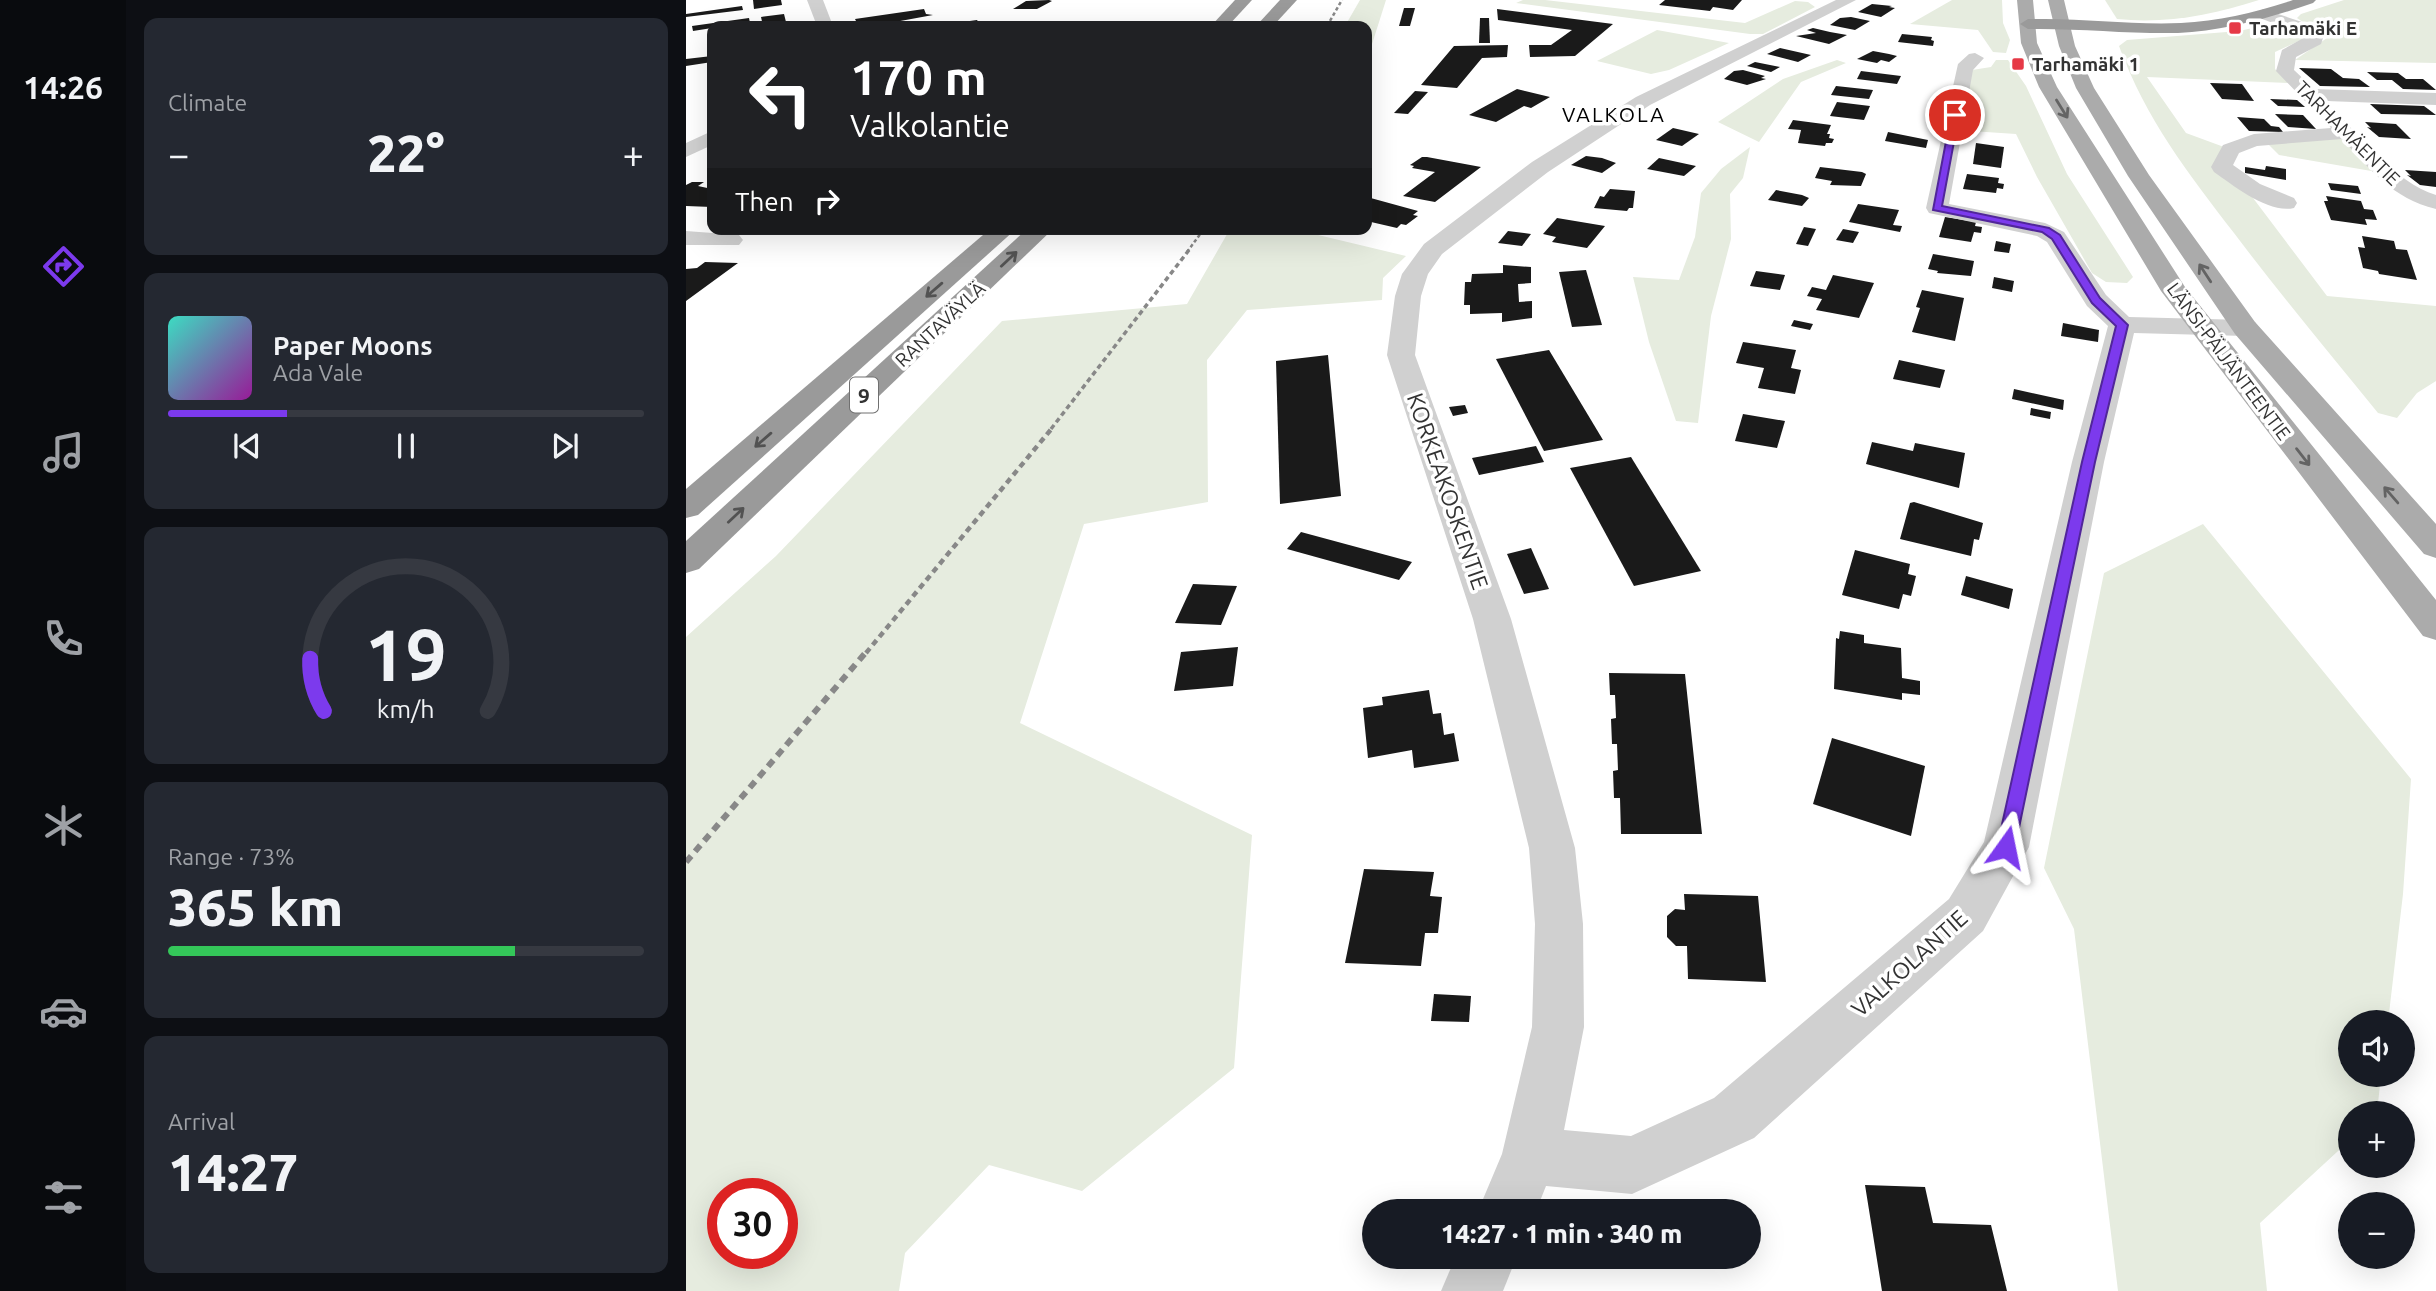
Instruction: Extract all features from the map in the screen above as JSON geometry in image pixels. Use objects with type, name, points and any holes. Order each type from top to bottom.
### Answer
[{"type":"highway","points":[[1224,21],[1244,0]]},
{"type":"highway","points":[[1254,21],[1273,0]]},
{"type":"highway","points":[[1269,21],[1289,0]]},
{"type":"highway","points":[[2028,24],[2105,34],[2149,32],[2161,28],[2233,21],[2308,0]]},
{"type":"highway","name":"RANTAVÄYLÄ","points":[[686,507],[997,235]]},
{"type":"highway","name":"RANTAVÄYLÄ","points":[[686,561],[1035,235]]},
{"type":"main road","name":"LÄNSI-PÄIJÄNTEENTIE","points":[[2025,0],[2029,44],[2048,88],[2174,291],[2436,626]]},
{"type":"main road","name":"LÄNSI-PÄIJÄNTEENTIE","points":[[2056,0],[2062,27],[2085,88],[2140,176],[2245,328],[2436,546]]},
{"type":"street","points":[[815,0],[823,21]]},
{"type":"street","points":[[1820,0],[1846,1]]},
{"type":"street","name":"KORKEAKOSKENTIE","points":[[1512,1199],[1530,1156],[1558,1027],[1559,923],[1552,848],[1492,619],[1401,355],[1408,296],[1415,274],[1433,248],[1540,167],[1643,101],[1846,1]]},
{"type":"street","name":"TARHAMÄENTIE","points":[[2263,14],[2308,29],[2316,35],[2315,40],[2288,54],[2285,71],[2397,184],[2436,202]]},
{"type":"street","points":[[1975,58],[1964,68],[1937,208],[2045,230],[2056,237],[2096,300],[2122,325],[2245,328]]},
{"type":"street","points":[[2311,96],[2436,99]]},
{"type":"street","points":[[2286,203],[2252,189],[2222,167],[2230,149],[2254,140],[2348,133]]},
{"type":"street","points":[[686,151],[707,139]]},
{"type":"street","points":[[686,238],[731,240]]},
{"type":"street","name":"VALKOLANTIE","points":[[1530,1156],[1632,1165],[1734,1118],[1966,915],[2006,847],[2088,462],[2122,325]]},
{"type":"street","points":[[1472,1291],[1481,1269]]},
{"type":"shaded area","points":[[1360,0],[1386,0],[1372,44],[1372,21],[1348,21]]},
{"type":"shaded area","points":[[1523,0],[1545,0],[1745,23],[1795,1],[1808,2],[1815,7],[1763,34],[1750,34],[1516,3]]},
{"type":"shaded area","points":[[1952,0],[2002,0],[2003,23],[2010,40],[2006,53],[1993,52],[1978,30],[1910,24]]},
{"type":"shaded area","points":[[2105,0],[2259,0],[2207,14],[2135,20],[2117,19]]},
{"type":"shaded area","points":[[2344,0],[2436,0],[2436,63],[2295,60],[2327,38],[2297,18],[2301,14]]},
{"type":"shaded area","points":[[2271,24],[2303,34],[2303,39],[2275,52],[2275,69],[2289,83],[2147,77],[2186,133],[2224,147],[2213,167],[2250,194],[2327,296],[2436,306],[2436,381],[2417,393],[2397,418],[2378,413],[2200,188],[2155,121],[2119,46],[2127,40],[2239,31]]},
{"type":"shaded area","points":[[1657,30],[1729,43],[1669,70],[1651,74],[1597,61]]},
{"type":"shaded area","points":[[1837,60],[1846,63],[1801,82],[1759,142],[1718,122],[1783,79]]},
{"type":"shaded area","points":[[1996,60],[2008,60],[2026,86],[2067,174],[2133,277],[2127,283],[2106,282],[2092,273],[2037,177],[2016,134],[1956,130],[1972,70],[1991,67]]},
{"type":"shaded area","points":[[2342,137],[2377,172],[2279,155],[2266,142]]},
{"type":"shaded area","points":[[1750,147],[1743,178],[1730,194],[1731,239],[1711,316],[1698,423],[1676,421],[1649,342],[1633,277],[1679,280],[1695,237],[1701,193],[1721,169]]},
{"type":"shaded area","points":[[1227,235],[1318,235],[1406,256],[1383,278],[1382,300],[1247,310],[1207,360],[1208,502],[1084,524],[1020,723],[1252,835],[1234,1068],[1082,1191],[989,1165],[905,1253],[899,1291],[686,1291],[686,637],[776,556],[1002,321],[1187,304]]},
{"type":"shaded area","points":[[2203,524],[2411,779],[2403,894],[2389,1010],[2338,1010],[2338,1087],[2380,1087],[2378,1101],[2338,1101],[2338,1151],[2260,1223],[2267,1291],[2118,1291],[2074,929],[2044,868],[2104,573]]},
{"type":"building","points":[[753,0],[781,0],[782,5],[754,9]]},
{"type":"building","points":[[1665,0],[1742,0],[1733,10],[1713,7],[1710,11],[1659,5]]},
{"type":"building","points":[[1026,1],[1052,1],[1037,9],[1013,9]]},
{"type":"building","points":[[1872,4],[1895,8],[1881,17],[1858,12]]},
{"type":"building","points":[[742,6],[743,10],[686,17],[686,14]]},
{"type":"building","points":[[1404,8],[1415,8],[1410,26],[1399,26]]},
{"type":"building","points":[[924,9],[926,14],[933,15],[900,21],[855,19]]},
{"type":"building","points":[[1497,9],[1613,24],[1575,56],[1530,57],[1529,45],[1551,45],[1572,30],[1498,20]]},
{"type":"building","points":[[784,14],[786,21],[762,21],[761,17]]},
{"type":"building","points":[[749,18],[750,21],[728,21]]},
{"type":"building","points":[[1480,18],[1489,18],[1490,43],[1479,43]]},
{"type":"building","points":[[1840,18],[1870,21],[1855,30],[1830,25]]},
{"type":"building","points":[[707,24],[707,29],[693,31],[692,26]]},
{"type":"building","points":[[1813,28],[1847,35],[1829,44],[1796,36],[1816,33],[1807,30]]},
{"type":"building","points":[[1902,34],[1932,37],[1933,46],[1898,42]]},
{"type":"building","points":[[1508,45],[1507,57],[1482,58],[1457,88],[1421,85],[1454,46]]},
{"type":"building","points":[[1780,48],[1811,55],[1798,62],[1767,54]]},
{"type":"building","points":[[1873,51],[1897,56],[1889,62],[1881,60],[1877,63],[1857,59]]},
{"type":"building","points":[[707,57],[707,63],[686,66],[686,59]]},
{"type":"building","points":[[1755,62],[1780,67],[1771,72],[1747,66]]},
{"type":"building","points":[[2299,68],[2331,69],[2343,78],[2359,79],[2370,87],[2320,86]]},
{"type":"building","points":[[1743,70],[1765,76],[1761,78],[1766,79],[1747,85],[1724,79],[1734,71]]},
{"type":"building","points":[[1861,71],[1901,76],[1897,84],[1857,79]]},
{"type":"building","points":[[2367,72],[2398,73],[2406,79],[2423,79],[2436,90],[2403,89],[2392,80],[2377,80]]},
{"type":"building","points":[[2210,83],[2242,84],[2254,101],[2222,99]]},
{"type":"building","points":[[1836,86],[1873,90],[1869,99],[1831,95]]},
{"type":"building","points":[[1517,89],[1550,97],[1531,108],[1524,106],[1496,122],[1469,115]]},
{"type":"building","points":[[1415,91],[1428,92],[1408,114],[1394,113]]},
{"type":"building","points":[[2270,99],[2297,100],[2305,107],[2278,106]]},
{"type":"building","points":[[1837,102],[1870,106],[1864,120],[1830,116]]},
{"type":"building","points":[[2370,104],[2424,106],[2436,115],[2381,114]]},
{"type":"building","points":[[2275,114],[2303,115],[2316,129],[2288,127]]},
{"type":"building","points":[[2237,117],[2264,119],[2283,132],[2249,131]]},
{"type":"building","points":[[1793,120],[1831,125],[1827,134],[1834,139],[1832,143],[1826,143],[1825,146],[1798,143],[1801,130],[1788,129]]},
{"type":"building","points":[[2365,122],[2396,124],[2411,139],[2379,137]]},
{"type":"building","points":[[1673,128],[1699,134],[1682,146],[1656,140]]},
{"type":"building","points":[[1888,132],[1928,140],[1926,148],[1885,141]]},
{"type":"building","points":[[1976,143],[2004,147],[2001,168],[1973,164]]},
{"type":"building","points":[[1586,156],[1616,163],[1602,173],[1571,165]]},
{"type":"building","points":[[1422,157],[1481,167],[1435,202],[1403,196],[1435,172],[1412,168],[1414,166],[1410,165]]},
{"type":"building","points":[[1659,158],[1696,166],[1684,176],[1647,169]]},
{"type":"building","points":[[2266,166],[2286,169],[2286,180],[2245,173],[2245,167],[2265,170]]},
{"type":"building","points":[[1820,167],[1866,174],[1861,186],[1830,185],[1832,181],[1815,178]]},
{"type":"building","points":[[2405,170],[2436,172],[2436,187],[2420,185],[2407,175],[2411,176]]},
{"type":"building","points":[[1967,174],[1999,178],[1998,183],[2004,184],[2003,189],[1997,188],[1996,193],[1963,189]]},
{"type":"building","points":[[704,182],[698,186],[707,188],[707,207],[686,206],[686,185]]},
{"type":"building","points":[[2328,183],[2358,186],[2361,194],[2331,190]]},
{"type":"building","points":[[1610,189],[1635,191],[1633,208],[1627,211],[1594,208],[1600,196],[1604,197]]},
{"type":"building","points":[[1776,190],[1809,198],[1802,206],[1768,200]]},
{"type":"building","points":[[2326,196],[2361,201],[2364,209],[2373,210],[2377,220],[2365,219],[2367,225],[2331,220],[2324,201],[2328,201]]},
{"type":"building","points":[[1372,198],[1418,211],[1413,215],[1418,216],[1397,228],[1372,222]]},
{"type":"building","points":[[1858,204],[1899,210],[1893,225],[1902,226],[1900,232],[1849,222]]},
{"type":"building","points":[[1945,217],[1976,222],[1975,226],[1982,227],[1981,233],[1974,232],[1971,242],[1939,237]]},
{"type":"building","points":[[1557,218],[1605,226],[1587,248],[1552,242],[1556,237],[1543,234]]},
{"type":"building","points":[[1804,227],[1816,229],[1808,246],[1796,244]]},
{"type":"building","points":[[1843,229],[1859,232],[1853,243],[1836,240]]},
{"type":"building","points":[[1508,231],[1531,234],[1522,246],[1498,243]]},
{"type":"building","points":[[2362,236],[2394,241],[2396,249],[2407,250],[2417,280],[2379,274],[2378,271],[2363,268],[2358,247],[2365,248]]},
{"type":"building","points":[[1996,241],[2011,244],[2009,253],[1994,251]]},
{"type":"building","points":[[1933,254],[1974,261],[1971,276],[1937,273],[1938,271],[1928,269]]},
{"type":"building","points":[[705,262],[738,263],[686,301],[686,269],[697,268]]},
{"type":"building","points":[[1503,265],[1531,267],[1531,283],[1518,284],[1519,302],[1532,301],[1532,318],[1502,322],[1502,313],[1470,314],[1470,305],[1464,305],[1465,282],[1471,282],[1472,274],[1503,273]]},
{"type":"building","points":[[1586,270],[1602,325],[1572,327],[1559,272]]},
{"type":"building","points":[[1756,271],[1785,275],[1780,290],[1750,286]]},
{"type":"building","points":[[1833,275],[1874,283],[1859,318],[1816,310],[1822,299],[1807,296],[1812,287],[1826,290]]},
{"type":"building","points":[[1994,277],[2014,281],[2012,292],[1992,288]]},
{"type":"building","points":[[1922,290],[1964,298],[1955,341],[1912,332],[1920,308],[1916,307]]},
{"type":"building","points":[[1794,320],[1813,324],[1810,330],[1791,326]]},
{"type":"building","points":[[2063,323],[2099,330],[2098,342],[2061,336]]},
{"type":"building","points":[[1743,342],[1796,350],[1791,368],[1801,370],[1795,394],[1758,388],[1764,368],[1736,363]]},
{"type":"building","points":[[1549,350],[1603,440],[1544,451],[1496,359]]},
{"type":"building","points":[[1328,355],[1341,496],[1280,504],[1276,361]]},
{"type":"building","points":[[1899,360],[1945,370],[1940,388],[1893,379]]},
{"type":"building","points":[[2014,389],[2064,400],[2063,410],[2012,399]]},
{"type":"building","points":[[1465,405],[1468,413],[1453,416],[1449,407]]},
{"type":"building","points":[[2031,408],[2051,412],[2050,419],[2030,415]]},
{"type":"building","points":[[1743,414],[1785,421],[1777,448],[1735,441]]},
{"type":"building","points":[[1872,442],[1913,451],[1915,443],[1965,453],[1959,488],[1866,464]]},
{"type":"building","points":[[1536,446],[1544,462],[1479,475],[1472,458]]},
{"type":"building","points":[[1631,457],[1701,571],[1634,586],[1570,468]]},
{"type":"building","points":[[1910,503],[1983,523],[1979,540],[1974,539],[1971,556],[1900,539]]},
{"type":"building","points":[[1301,532],[1412,562],[1399,580],[1287,549]]},
{"type":"building","points":[[1531,548],[1549,589],[1524,594],[1507,554]]},
{"type":"building","points":[[1855,550],[1910,564],[1908,574],[1916,576],[1911,596],[1903,594],[1899,609],[1842,595]]},
{"type":"building","points":[[1966,576],[2013,589],[2009,609],[1961,595]]},
{"type":"building","points":[[1193,584],[1237,586],[1221,625],[1175,623]]},
{"type":"building","points":[[1840,631],[1864,635],[1864,643],[1901,648],[1902,678],[1920,681],[1920,695],[1902,693],[1902,700],[1834,689],[1836,638],[1839,639]]},
{"type":"building","points":[[1238,647],[1233,686],[1174,691],[1181,652]]},
{"type":"building","points":[[1609,673],[1685,674],[1702,834],[1621,834],[1620,798],[1614,798],[1613,771],[1618,770],[1617,744],[1612,744],[1611,719],[1616,718],[1615,695],[1610,695]]},
{"type":"building","points":[[1429,690],[1433,714],[1441,713],[1444,735],[1454,733],[1459,761],[1414,768],[1412,750],[1368,758],[1363,708],[1383,705],[1382,697]]},
{"type":"building","points":[[1832,738],[1925,766],[1911,836],[1813,804]]},
{"type":"building","points":[[1364,869],[1434,872],[1430,896],[1442,897],[1438,933],[1425,933],[1421,966],[1345,963]]},
{"type":"building","points":[[1684,894],[1758,896],[1766,982],[1688,979],[1687,946],[1676,946],[1667,937],[1667,916],[1675,909],[1685,910]]},
{"type":"building","points":[[1434,994],[1471,996],[1469,1022],[1431,1021]]},
{"type":"building","points":[[1865,1185],[1925,1187],[1933,1223],[1991,1225],[2007,1291],[1882,1291]]},
{"type":"railway","points":[[1330,21],[1342,0]]},
{"type":"railway","points":[[1187,252],[1200,235]]},
{"type":"railway","points":[[1051,429],[1189,250]]},
{"type":"railway","points":[[866,653],[1053,427]]},
{"type":"railway","points":[[686,862],[867,651]]},
{"type":"place","name":"Tarhamäki E","points":[[2235,28]]},
{"type":"place","name":"Tarhamäki 1","points":[[2018,64]]},
{"type":"district","name":"VALKOLA","points":[[1614,114]]},
{"type":"route","points":[[1955,115],[1937,208],[2045,230],[2056,237],[2096,300],[2122,325],[2088,462],[2006,847]]}]
